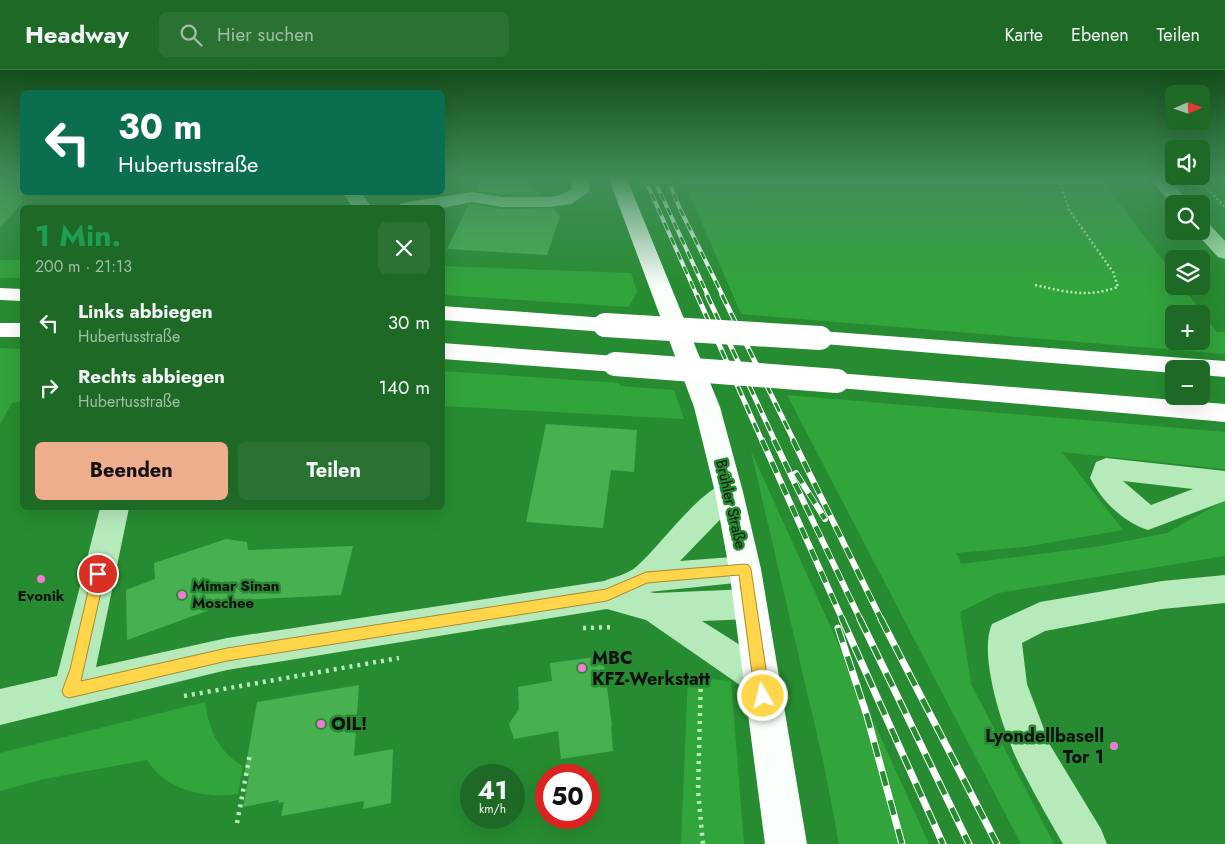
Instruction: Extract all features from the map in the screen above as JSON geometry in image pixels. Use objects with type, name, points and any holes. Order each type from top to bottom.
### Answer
[{"type":"highway","points":[[0,294],[20,294]]},
{"type":"highway","points":[[445,313],[820,338],[1225,369]]},
{"type":"highway","points":[[0,330],[20,330]]},
{"type":"highway","points":[[445,351],[1225,413]]},
{"type":"main road","name":"Brühler Straße","points":[[632,215],[707,407],[729,492],[745,569],[786,844]]},
{"type":"street","points":[[1210,237],[1225,253]]},
{"type":"street","points":[[1225,482],[1106,469],[1104,478],[1114,493],[1129,506],[1148,518],[1225,489]]},
{"type":"street","points":[[651,593],[687,532],[729,492]]},
{"type":"street","points":[[69,691],[78,669],[114,510]]},
{"type":"street","points":[[651,593],[745,569]]},
{"type":"street","points":[[1086,844],[1035,756],[1009,684],[1004,635],[1040,618],[1162,595],[1225,589]]},
{"type":"street","points":[[651,593],[760,678]]},
{"type":"street","points":[[0,707],[227,654],[607,595],[651,593],[750,604]]},
{"type":"path","points":[[1035,285],[1068,292],[1098,294],[1118,287],[1113,272],[1073,215]]},
{"type":"path","points":[[581,628],[623,627]]},
{"type":"path","points":[[175,698],[404,657]]},
{"type":"path","points":[[700,663],[698,791],[703,844]]},
{"type":"path","points":[[237,823],[250,754]]},
{"type":"green space","points":[[699,215],[1128,215],[1165,263],[1165,295],[1189,295],[1196,305],[1165,305],[1165,349],[741,314]]},
{"type":"green space","points":[[0,260],[20,260],[20,278],[0,278]]},
{"type":"green space","points":[[445,266],[631,273],[637,292],[629,307],[445,295]]},
{"type":"green space","points":[[1210,323],[1217,332],[1225,332],[1225,354],[1177,350],[1210,350]]},
{"type":"green space","points":[[0,348],[20,349],[20,401],[12,403],[0,424]]},
{"type":"green space","points":[[445,371],[619,383],[620,386],[674,390],[684,419],[445,406]]},
{"type":"green space","points":[[787,395],[1225,432],[1225,469],[1062,452],[1123,530],[1024,547],[956,553],[961,564],[1101,546],[1167,533],[1225,500],[1225,556],[998,593],[960,612],[971,684],[1054,844],[1021,844]]},
{"type":"green space","points":[[751,451],[929,844],[839,844],[824,765]]},
{"type":"green space","points":[[688,677],[731,681],[744,844],[681,844]]},
{"type":"green space","points":[[205,702],[209,721],[216,739],[227,754],[243,766],[238,794],[212,795],[187,790],[164,779],[147,760],[44,779],[0,791],[0,753]]},
{"type":"building","points":[[0,215],[11,215],[0,228]]},
{"type":"building","points":[[464,215],[560,216],[547,255],[447,249]]},
{"type":"building","points":[[546,424],[637,430],[634,472],[611,470],[603,528],[526,522]]},
{"type":"building","points":[[226,539],[247,542],[248,550],[353,546],[341,595],[237,600],[127,640],[126,590],[155,579],[154,563]]},
{"type":"building","points":[[603,656],[612,726],[613,751],[561,759],[558,731],[514,739],[509,724],[519,709],[518,687],[552,681],[550,663]]},
{"type":"building","points":[[359,685],[354,756],[393,749],[391,803],[363,809],[364,801],[281,816],[284,802],[278,803],[279,800],[243,807],[249,775],[244,776],[257,702]]},
{"type":"railway","points":[[661,215],[697,296]]},
{"type":"railway","points":[[671,215],[708,296]]},
{"type":"railway","points":[[683,215],[723,296]]},
{"type":"railway","points":[[697,295],[762,441]]},
{"type":"railway","points":[[707,295],[775,441]]},
{"type":"railway","points":[[722,295],[794,441]]},
{"type":"railway","points":[[762,440],[843,621]]},
{"type":"railway","points":[[774,440],[861,621]]},
{"type":"railway","points":[[793,440],[881,620]]},
{"type":"railway","points":[[796,473],[825,519]]},
{"type":"railway","points":[[842,619],[943,844]]},
{"type":"railway","points":[[860,619],[969,844]]},
{"type":"railway","points":[[881,620],[997,844]]},
{"type":"railway","points":[[838,628],[867,716],[902,844]]},
{"type":"place","name":"Evonik","points":[[41,579]]},
{"type":"place","name":"Mimar Sinan Moschee","points":[[182,595]]},
{"type":"place","name":"MBC KFZ-Werkstatt","points":[[582,668]]},
{"type":"place","name":"OIL!","points":[[321,724]]},
{"type":"place","name":"Lyondellbasell Tor 1","points":[[1114,746]]},
{"type":"route","points":[[98,574],[78,669],[69,691],[227,654],[607,595],[646,578],[745,569],[763,696]]}]
